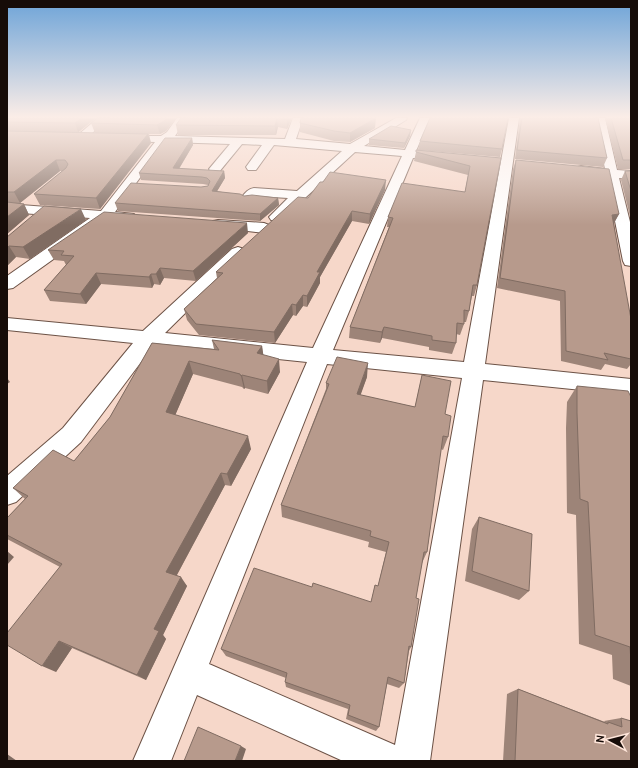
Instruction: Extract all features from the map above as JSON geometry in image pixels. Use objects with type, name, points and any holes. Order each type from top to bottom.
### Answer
[{"type":"street","points":[[7,284],[104,215],[151,154]]},
{"type":"street","points":[[215,170],[228,154]]},
{"type":"street","points":[[252,167],[262,154]]},
{"type":"street","points":[[7,493],[72,435],[148,338],[264,228],[346,154]]},
{"type":"street","points":[[152,761],[320,356],[420,155],[409,154]]},
{"type":"street","points":[[411,761],[507,154]]},
{"type":"street","points":[[608,154],[612,174],[624,201],[631,261]]},
{"type":"street","points":[[567,169],[631,176]]},
{"type":"street","points":[[128,184],[143,185]]},
{"type":"street","points":[[248,198],[254,192],[300,195]]},
{"type":"street","points":[[24,209],[36,200]]},
{"type":"street","points":[[7,208],[144,218]]},
{"type":"street","points":[[29,225],[46,211]]},
{"type":"street","points":[[208,223],[264,228]]},
{"type":"street","points":[[7,324],[631,387]]},
{"type":"street","points":[[189,673],[387,761]]},
{"type":"building","points":[[7,154],[132,154],[96,198],[34,194],[66,168],[68,164],[65,160],[56,160],[14,192],[7,192]]},
{"type":"building","points":[[153,154],[182,154],[173,168],[224,171],[212,191],[240,194],[244,196],[252,195],[278,198],[260,214],[115,203],[131,183],[201,187],[208,186],[210,181],[207,178],[202,177],[139,173]]},
{"type":"building","points":[[423,154],[457,154],[501,158],[477,285],[473,285],[469,311],[464,310],[464,324],[457,323],[456,343],[432,340],[432,336],[384,327],[382,332],[350,327],[393,218],[388,217],[402,183],[465,192],[470,166]]},
{"type":"building","points":[[560,154],[606,154],[607,158]]},
{"type":"building","points":[[621,154],[631,154],[631,160],[623,160]]},
{"type":"building","points":[[516,160],[609,169],[619,214],[612,215],[631,319],[631,359],[604,353],[608,360],[566,351],[565,291],[500,278]]},
{"type":"building","points":[[625,171],[631,171],[631,191]]},
{"type":"building","points":[[330,172],[386,180],[370,214],[352,211],[317,272],[320,272],[307,296],[303,295],[296,305],[292,304],[274,332],[196,324],[184,309],[223,273],[216,272],[298,197],[308,198]]},
{"type":"building","points":[[7,202],[24,204],[7,217]]},
{"type":"building","points":[[44,206],[81,209],[23,247],[9,246],[7,248],[7,237]]},
{"type":"building","points":[[104,212],[247,223],[193,271],[160,268],[156,274],[151,274],[149,277],[96,273],[80,294],[44,290],[74,256],[61,255],[64,251],[48,250]]},
{"type":"building","points":[[212,340],[262,346],[257,353],[279,359],[267,381],[241,376],[240,374],[189,361],[166,412],[248,436],[227,474],[221,473],[166,572],[181,577],[154,629],[159,631],[137,675],[59,641],[42,666],[7,645],[7,633],[62,564],[7,535],[7,518],[28,496],[13,488],[53,450],[74,461],[110,417],[152,343],[219,350]]},
{"type":"building","points":[[337,357],[368,363],[357,394],[415,407],[422,375],[451,381],[445,414],[451,416],[448,437],[443,436],[427,552],[424,552],[416,598],[419,599],[411,647],[409,646],[404,683],[388,677],[379,727],[348,715],[350,705],[285,682],[287,673],[221,649],[254,568],[312,587],[313,583],[371,602],[375,585],[378,586],[389,542],[370,536],[371,531],[281,505],[329,384],[326,383]]},
{"type":"building","points":[[577,386],[628,391],[631,397],[631,662],[630,647],[595,635],[588,502],[580,499]]},
{"type":"building","points":[[479,517],[532,534],[529,591],[472,571]]},
{"type":"building","points":[[518,689],[608,724],[608,722],[622,727],[621,718],[631,721],[631,761],[515,761]]},
{"type":"building","points":[[198,727],[241,746],[235,761],[184,761]]}]
